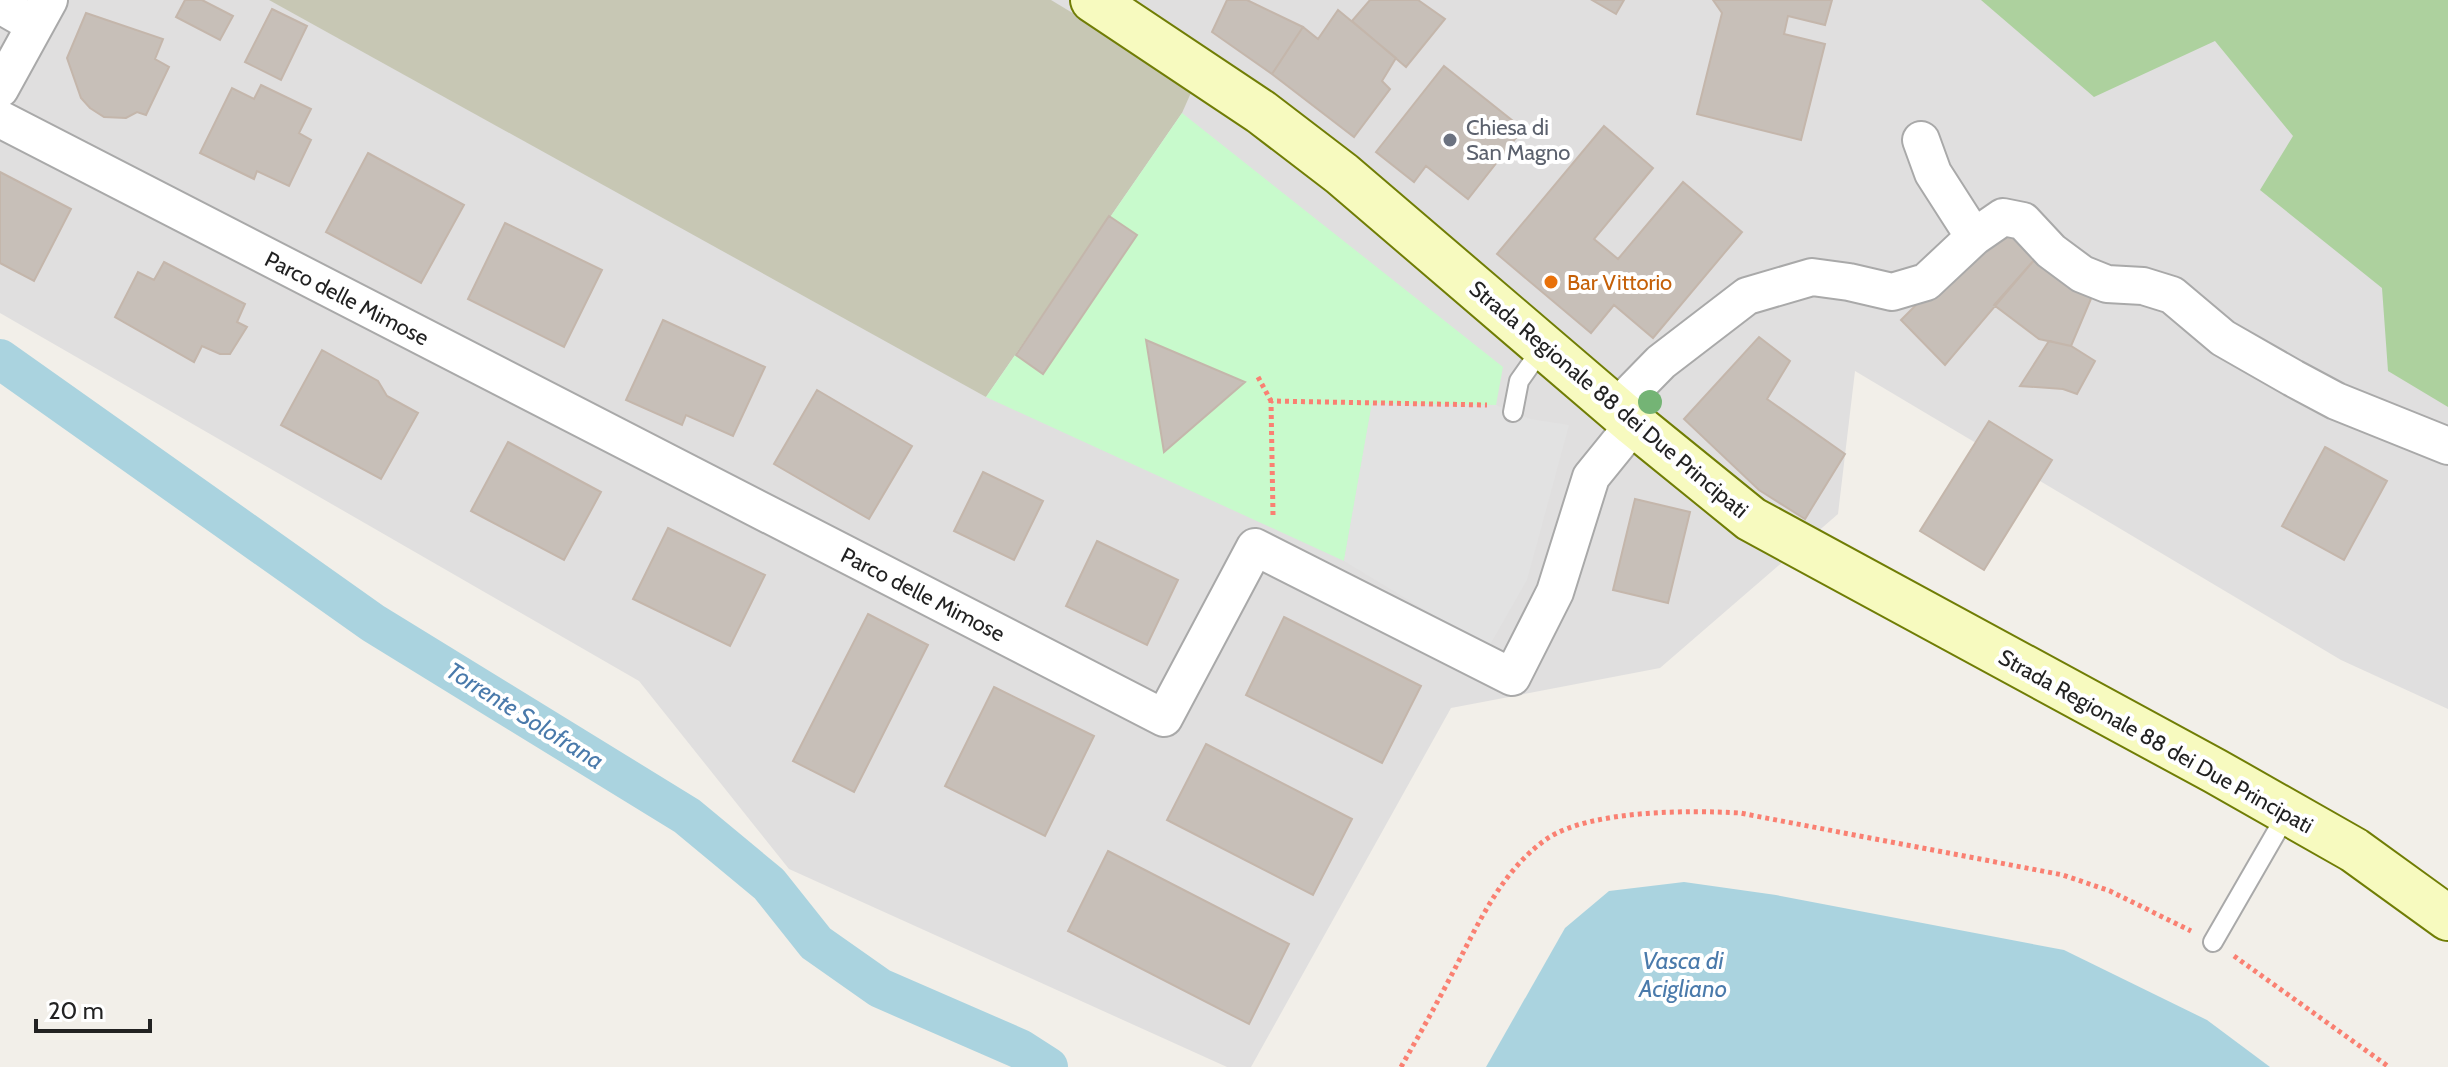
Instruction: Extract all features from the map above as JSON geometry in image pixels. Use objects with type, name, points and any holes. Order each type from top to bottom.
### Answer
[{"type":"main road","name":"Strada Regionale 88 dei Due Principati","points":[[1099,2],[1261,112],[1319,156],[1751,519],[2288,812],[2354,850],[2448,918]]},
{"type":"street","points":[[0,5],[42,12],[0,89]]},
{"type":"street","name":"Parco delle Mimose","points":[[0,119],[1164,718],[1255,547],[1274,556]]},
{"type":"street","points":[[1921,140],[1933,173],[1974,237]]},
{"type":"street","points":[[1274,556],[1512,677],[1555,592],[1591,477],[1625,416],[1661,362],[1747,296],[1812,277],[1892,292],[1926,282],[1974,237],[2003,217],[2023,221],[2051,251],[2082,274],[2107,284],[2143,286],[2172,295],[2223,338],[2293,378],[2336,401],[2448,446]]},
{"type":"lane","points":[[1504,408],[1544,345]]},
{"type":"lane","points":[[2213,942],[2288,812]]},
{"type":"path","points":[[1258,377],[1271,401],[1274,556]]},
{"type":"path","points":[[1271,401],[1504,408]]},
{"type":"path","points":[[1401,1067],[1487,907],[1512,870],[1550,837],[1596,820],[1685,810],[1740,813],[2063,875],[2110,891],[2213,942],[2389,1067]]},
{"type":"shaded area","points":[[0,0],[2088,0],[2225,8],[2448,395],[2448,709],[2341,660],[1855,371],[1838,514],[1660,668],[1451,708],[1251,1067],[1227,1067],[789,869],[639,681],[0,313]]},
{"type":"shaded area","points":[[269,0],[1051,0],[1194,86],[1182,113],[986,397]]},
{"type":"shaded area","points":[[1372,403],[1496,405],[1530,419],[1569,425],[1527,580],[1488,648],[1344,561]]},
{"type":"green space","points":[[1981,0],[2448,0],[2448,407],[2388,371],[2382,288],[2260,190],[2293,136],[2215,41],[2094,97]]},
{"type":"green space","points":[[1182,113],[1503,367],[1496,405],[1372,404],[1344,561],[986,397]]},
{"type":"water","name":"Vasca di Acigliano","points":[[1684,882],[1776,895],[2064,950],[2207,1020],[2270,1067],[1486,1067],[1565,928],[1609,891]]},
{"type":"building","points":[[185,0],[202,0],[233,16],[220,40],[176,17]]},
{"type":"building","points":[[1227,0],[1247,0],[1303,27],[1272,74],[1212,32]]},
{"type":"building","points":[[1370,0],[1418,0],[1445,19],[1406,67],[1352,21]]},
{"type":"building","points":[[1592,0],[1624,0],[1616,14]]},
{"type":"building","points":[[1713,0],[1832,0],[1825,25],[1788,16],[1784,34],[1825,44],[1801,140],[1697,114],[1722,13]]},
{"type":"building","points":[[272,9],[307,26],[281,80],[245,62]]},
{"type":"building","points":[[1338,10],[1396,58],[1382,81],[1390,89],[1354,137],[1272,74],[1303,27],[1318,39]]},
{"type":"building","points":[[86,13],[163,39],[155,59],[169,67],[146,115],[137,112],[126,118],[104,117],[81,98],[67,58]]},
{"type":"building","name":"Chiesa di San Magno","points":[[1444,66],[1523,129],[1468,199],[1426,166],[1414,182],[1376,152]]},
{"type":"building","points":[[261,85],[311,109],[299,133],[311,140],[289,186],[257,171],[254,179],[200,153],[232,88],[254,99]]},
{"type":"building","points":[[1604,126],[1653,168],[1594,239],[1618,259],[1683,182],[1742,232],[1653,338],[1614,305],[1591,333],[1497,254]]},
{"type":"building","points":[[368,153],[464,205],[421,283],[326,232]]},
{"type":"building","points":[[0,172],[71,209],[34,281],[0,263]]},
{"type":"building","points":[[1109,216],[1137,235],[1043,374],[1016,355]]},
{"type":"building","points":[[2010,222],[2041,252],[1945,365],[1901,320],[1985,236]]},
{"type":"building","points":[[505,223],[602,270],[564,347],[468,299]]},
{"type":"building","points":[[2041,252],[2096,287],[2071,346],[2039,339],[1994,305]]},
{"type":"building","points":[[164,262],[245,304],[237,322],[247,327],[230,354],[220,354],[202,346],[194,362],[115,317],[138,272],[154,280]]},
{"type":"building","points":[[663,320],[765,367],[733,436],[686,415],[682,425],[626,400]]},
{"type":"building","points":[[1759,337],[1790,361],[1767,399],[1845,454],[1805,519],[1759,490],[1684,419]]},
{"type":"building","points":[[1146,340],[1245,382],[1164,452]]},
{"type":"building","points":[[2049,341],[2071,346],[2095,361],[2077,394],[2063,389],[2020,386]]},
{"type":"building","points":[[322,350],[378,381],[387,396],[418,413],[381,479],[281,425]]},
{"type":"building","points":[[817,390],[912,446],[869,519],[774,464]]},
{"type":"building","points":[[1989,421],[2052,460],[1984,570],[1920,531]]},
{"type":"building","points":[[508,442],[601,492],[564,560],[471,511]]},
{"type":"building","points":[[2325,447],[2387,481],[2344,560],[2282,526]]},
{"type":"building","points":[[983,472],[1043,501],[1014,560],[954,531]]},
{"type":"building","points":[[1635,499],[1690,512],[1668,603],[1613,590]]},
{"type":"building","points":[[668,528],[765,575],[730,646],[633,599]]},
{"type":"building","points":[[1097,541],[1178,580],[1147,645],[1066,606]]},
{"type":"building","points":[[868,614],[928,645],[854,792],[793,761]]},
{"type":"building","points":[[1284,617],[1421,686],[1382,763],[1246,695]]},
{"type":"building","points":[[994,687],[1094,736],[1045,836],[945,786]]},
{"type":"building","points":[[1206,744],[1352,819],[1313,895],[1167,820]]},
{"type":"building","points":[[1108,851],[1289,944],[1249,1024],[1068,931]]},
{"type":"waterway","name":"Torrente Solofrana","points":[[0,359],[373,623],[687,816],[769,884],[816,943],[880,988],[1020,1049],[1048,1067]]},
{"type":"place","name":"Chiesa di San Magno","points":[[1450,140]]},
{"type":"place","name":"Bar Vittorio","points":[[1551,282]]}]
